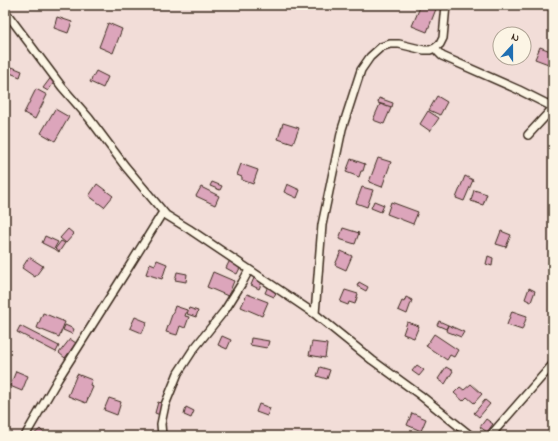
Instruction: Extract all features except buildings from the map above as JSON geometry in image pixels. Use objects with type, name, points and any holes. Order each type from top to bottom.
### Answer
[{"type":"street","points":[[316,314],[319,252],[323,218],[342,129],[361,70],[370,57],[381,47],[390,44],[399,44],[424,50],[435,48],[440,44],[443,38],[446,5]]},
{"type":"street","points":[[5,11],[62,87],[89,118],[125,166],[166,215],[316,314],[372,360],[420,395],[471,436]]},
{"type":"street","points":[[435,48],[442,56],[519,90],[553,107],[528,135]]},
{"type":"street","points":[[25,436],[58,379],[163,212]]},
{"type":"street","points":[[162,436],[161,424],[165,405],[178,373],[193,350],[225,310],[249,270]]},
{"type":"street","points":[[490,436],[553,364]]}]
